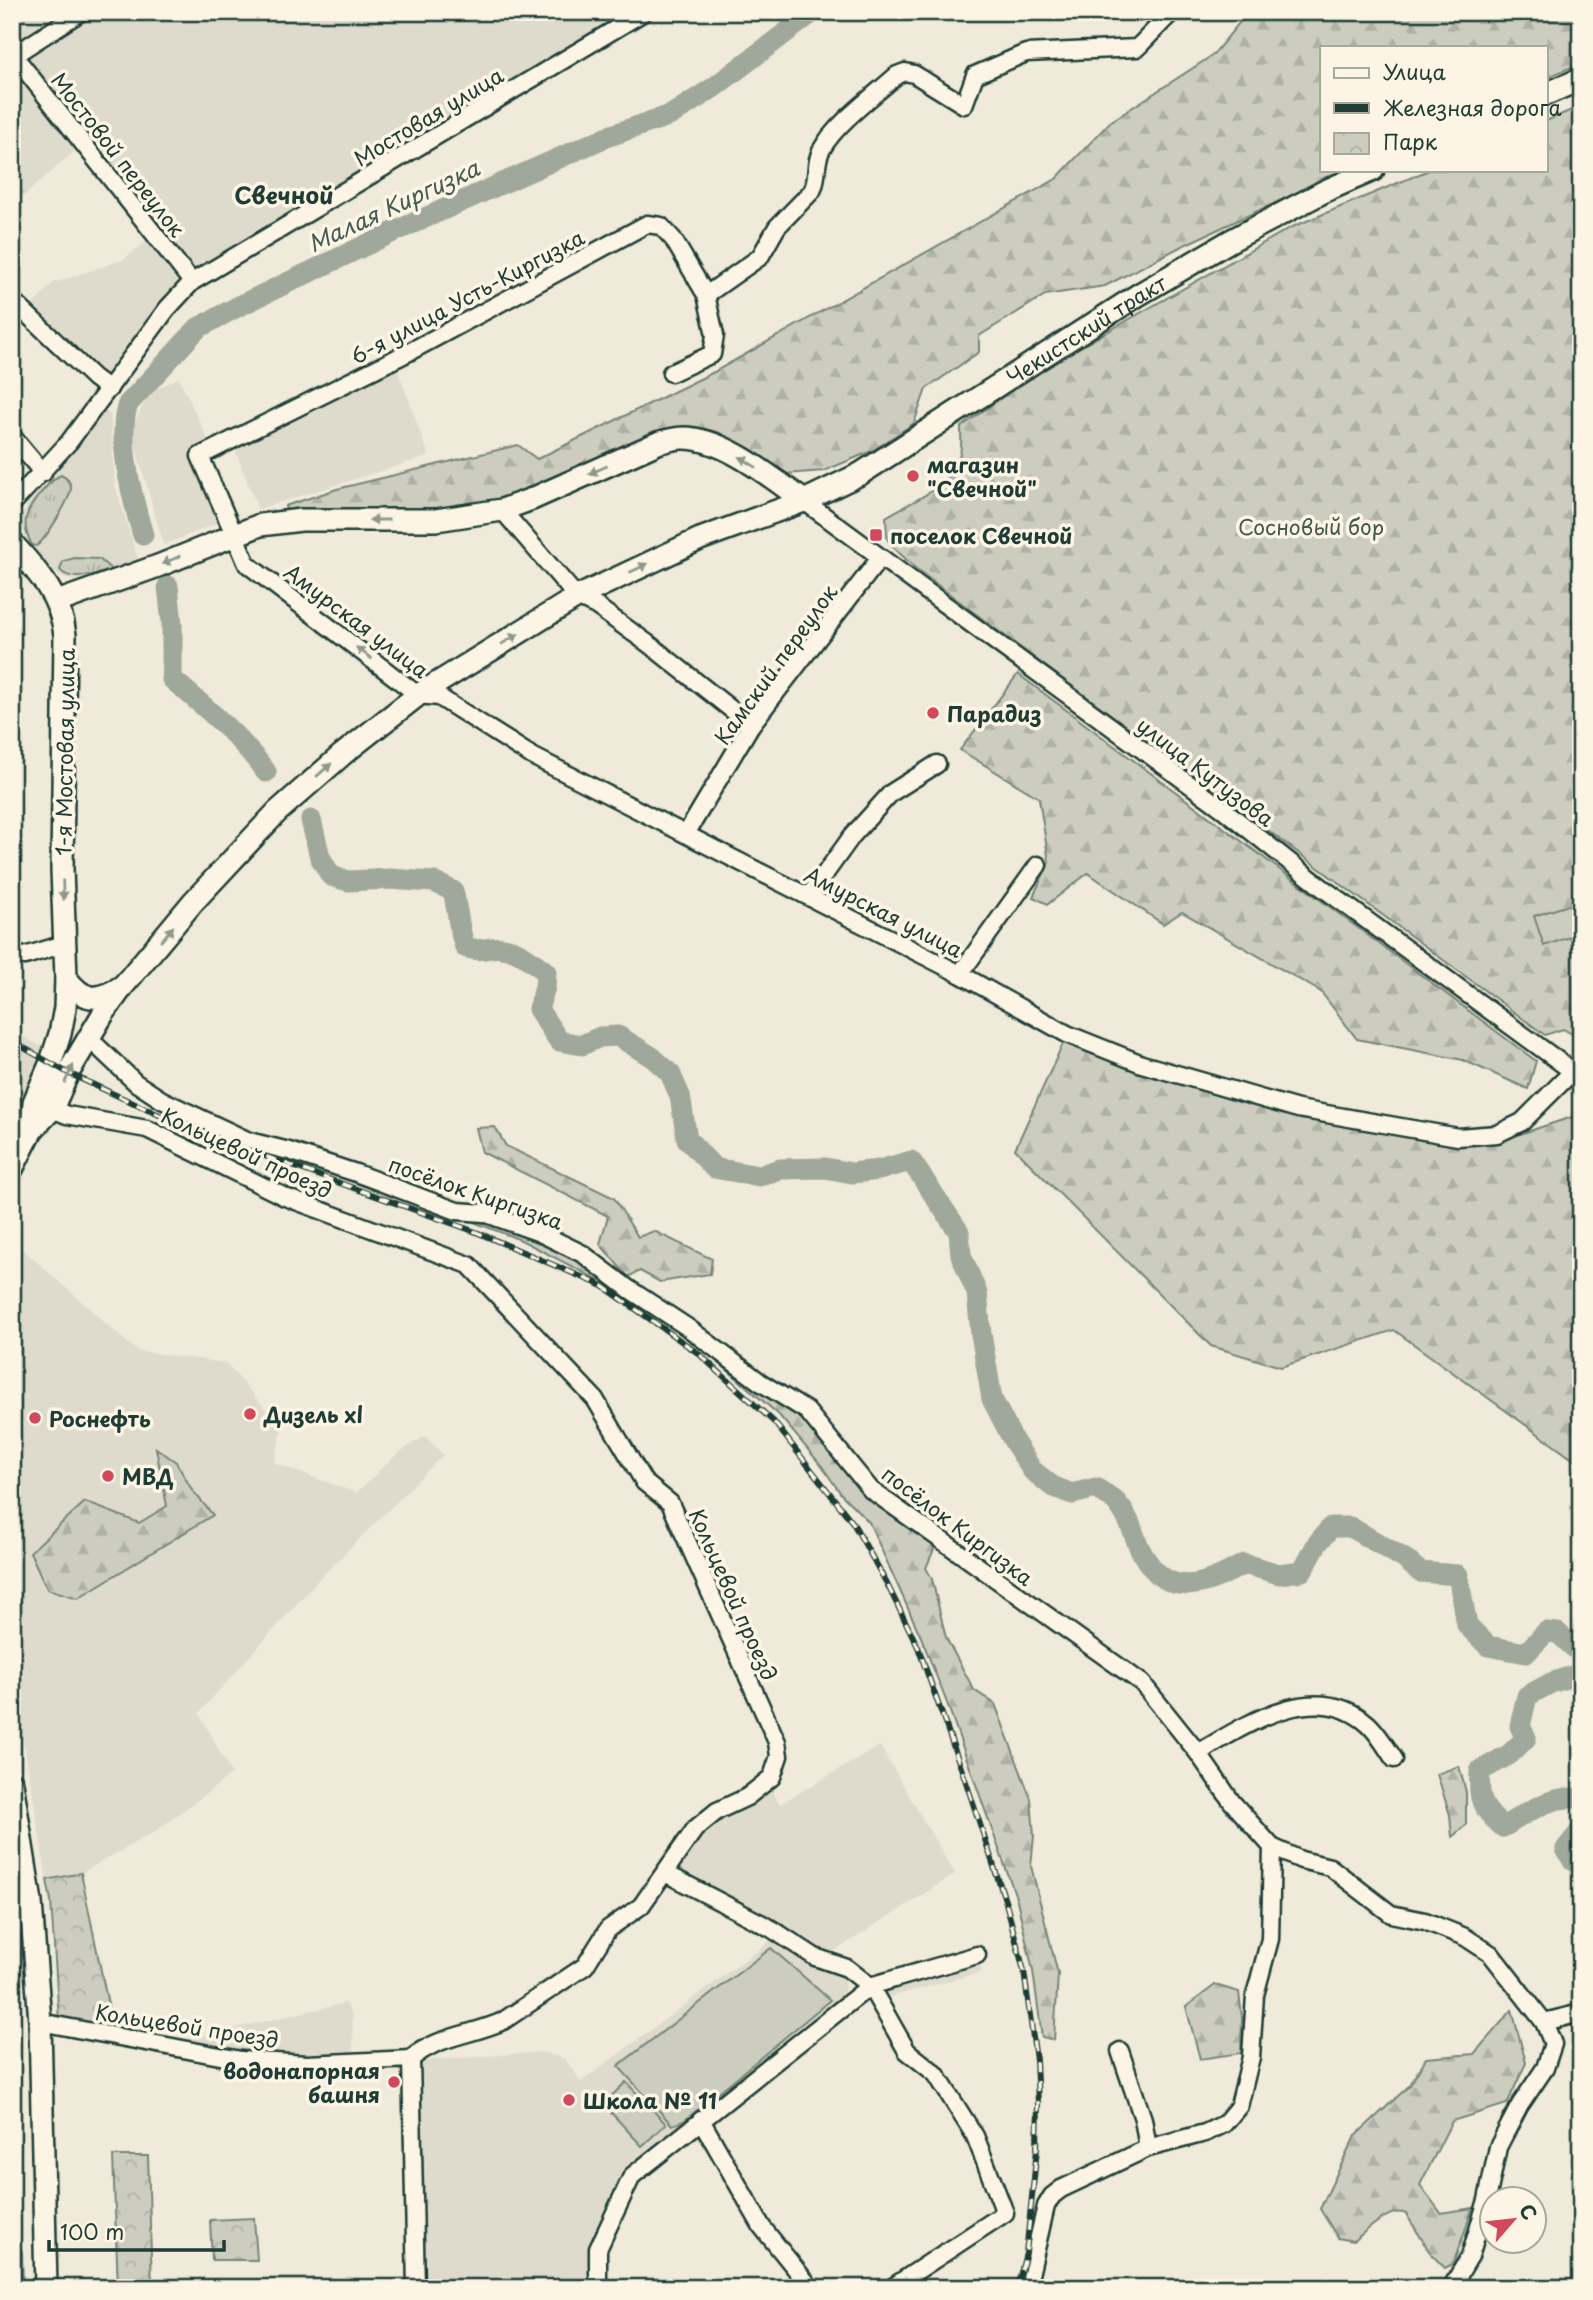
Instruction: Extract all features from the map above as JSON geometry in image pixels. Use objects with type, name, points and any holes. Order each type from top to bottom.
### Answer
[{"type":"main road","points":[[1548,93],[1581,79]]},
{"type":"main road","name":"Чекистский тракт","points":[[22,1127],[52,1109],[87,1039],[123,986],[193,902],[277,812],[343,754],[418,695],[578,597],[700,539],[804,501],[860,474],[1138,295],[1325,191],[1368,172]]},
{"type":"main road","points":[[57,603],[260,525],[301,520],[436,520],[502,510],[660,442],[683,438],[711,443],[746,460],[804,501]]},
{"type":"main road","name":"1-я Мостовая улица","points":[[16,553],[45,582],[61,612],[65,635],[62,869],[65,1008],[51,1062],[22,1127]]},
{"type":"main road","points":[[66,978],[75,990],[96,999],[123,986]]},
{"type":"main road","points":[[12,1169],[22,1127]]},
{"type":"main road","points":[[12,1783],[21,1902],[40,2022],[46,2288]]},
{"type":"street","points":[[13,54],[81,12]]},
{"type":"street","name":"Мостовая улица","points":[[12,504],[69,442],[167,309],[192,282],[644,12]]},
{"type":"street","points":[[706,295],[760,257],[777,227],[815,186],[820,151],[824,144],[897,75],[905,72],[914,74],[964,105],[975,75],[1026,53],[1138,48],[1172,12]]},
{"type":"street","name":"Мостовой переулок","points":[[13,54],[192,282]]},
{"type":"street","name":"6-я улица Усть-Киргизка","points":[[234,534],[200,456],[409,352],[647,224],[661,226],[673,239],[706,295],[715,335],[712,354],[671,373]]},
{"type":"street","points":[[12,300],[109,389]]},
{"type":"street","points":[[12,436],[43,472]]},
{"type":"street","name":"улица Кутузова","points":[[804,501],[1213,801],[1320,886],[1577,1074]]},
{"type":"street","points":[[502,510],[578,597],[596,606],[650,645],[751,725]]},
{"type":"street","name":"Амурская улица","points":[[234,534],[247,564],[418,695],[439,697],[532,756],[960,974],[1067,1034],[1142,1064],[1298,1109],[1458,1137],[1497,1134],[1522,1122],[1577,1074]]},
{"type":"street","name":"Камский переулок","points":[[687,834],[751,725],[880,558]]},
{"type":"street","points":[[809,896],[852,836],[891,793],[937,764]]},
{"type":"street","points":[[960,974],[1038,865]]},
{"type":"street","points":[[12,955],[25,956],[64,944]]},
{"type":"street","name":"посёлок Киргизка","points":[[87,1039],[153,1095],[249,1141],[356,1172],[457,1211],[484,1213],[540,1233],[583,1254],[760,1382],[807,1411],[871,1490],[1142,1682],[1250,1825],[1272,1847],[1301,1860],[1330,1867],[1391,1914],[1425,1921],[1465,1937],[1491,1954],[1544,2022],[1553,2044],[1545,2068],[1520,2105],[1498,2147],[1487,2200],[1470,2256],[1451,2288]]},
{"type":"street","name":"Кольцевой проезд","points":[[40,2022],[241,2060],[307,2064],[411,2059],[430,2045],[503,2021],[585,1966],[608,1929],[641,1906],[695,1829],[717,1811],[747,1797],[772,1777],[779,1756],[777,1741],[670,1503],[644,1482],[595,1399],[469,1265],[285,1197],[146,1129],[67,1115],[52,1109]]},
{"type":"street","points":[[1198,1753],[1269,1714],[1298,1705],[1317,1704],[1331,1705],[1362,1719],[1371,1726],[1394,1759]]},
{"type":"street","points":[[1027,2288],[1046,2206],[1052,2196],[1061,2189],[1148,2148],[1205,2133],[1224,2124],[1239,2106],[1251,2057],[1255,1995],[1270,1939],[1272,1847]]},
{"type":"street","points":[[665,1873],[772,1929],[815,1957],[847,1968],[870,1986],[907,2051],[936,2074],[975,2136],[1005,2213],[891,2288]]},
{"type":"street","points":[[598,2288],[598,2249],[632,2176],[870,1986],[977,1955]]},
{"type":"street","points":[[1544,2022],[1581,2013]]},
{"type":"street","points":[[1120,2051],[1143,2119],[1148,2148]]},
{"type":"street","points":[[411,2059],[416,2288]]},
{"type":"street","points":[[701,2120],[762,2227],[811,2288]]},
{"type":"shaded area","points":[[12,12],[633,12],[194,274],[12,43]]},
{"type":"shaded area","points":[[12,62],[79,147],[24,196],[12,183]]},
{"type":"shaded area","points":[[150,239],[185,282],[107,380],[29,309],[53,283],[123,260]]},
{"type":"shaded area","points":[[397,368],[429,456],[258,509],[234,447]]},
{"type":"shaded area","points":[[179,378],[210,444],[194,454],[217,523],[164,545],[131,432],[149,392]]},
{"type":"shaded area","points":[[104,410],[110,415],[115,485],[140,566],[94,579],[73,581],[54,573],[30,547],[22,518],[28,503]]},
{"type":"shaded area","points":[[12,1031],[48,1050],[28,1096],[12,1106]]},
{"type":"shaded area","points":[[12,1240],[137,1351],[226,1363],[282,1428],[274,1463],[356,1493],[398,1453],[425,1436],[443,1455],[319,1579],[199,1713],[232,1774],[156,1831],[81,1873],[47,1880],[12,1672]]},
{"type":"shaded area","points":[[880,1746],[955,1874],[827,1956],[671,1871],[698,1831],[769,1786],[780,1804]]},
{"type":"shaded area","name":"Школа № 11","points":[[777,1936],[845,1972],[844,2002],[628,2172],[593,2287],[422,2288],[417,2061],[542,2052],[565,2059],[581,2082]]},
{"type":"shaded area","points":[[976,1951],[982,1972],[885,1998],[880,1978]]},
{"type":"shaded area","points":[[346,2003],[352,2016],[354,2055],[309,2058],[241,2054],[178,2041]]},
{"type":"green space","points":[[1248,12],[1581,12],[1581,63],[1548,77],[1548,46],[1320,46],[1320,172],[1342,172],[1182,246],[1105,286],[1045,295],[979,336],[979,352],[926,389],[914,423],[874,450],[824,471],[785,474],[718,432],[687,429],[529,495],[436,514],[287,516],[285,506],[337,489],[518,445],[537,459],[714,372],[1056,179],[1110,122],[1213,55]]},
{"type":"green space","name":"Сосновый бор","points":[[1581,106],[1581,1039],[1563,1029],[1545,1035],[1033,657],[915,568],[890,544],[886,517],[940,485],[956,466],[960,454],[961,427],[1040,370],[1290,228],[1424,172],[1548,172],[1548,120]]},
{"type":"green space","points":[[61,475],[71,486],[67,501],[45,536],[36,546],[32,545],[26,531],[28,512],[47,486]]},
{"type":"green space","points":[[75,558],[99,559],[112,570],[77,577],[60,570],[63,561]]},
{"type":"green space","points":[[1018,674],[1536,1061],[1528,1089],[1463,1060],[1357,1039],[1321,992],[1182,912],[1163,924],[1088,873],[1048,904],[1033,897],[1049,862],[1039,798],[960,750]]},
{"type":"green space","points":[[1581,901],[1581,933],[1544,946],[1534,916]]},
{"type":"green space","points":[[1065,1039],[1139,1069],[1459,1143],[1514,1136],[1581,1114],[1581,1465],[1394,1330],[1281,1367],[1211,1346],[1015,1149]]},
{"type":"green space","points":[[495,1127],[506,1146],[614,1198],[638,1237],[654,1231],[712,1259],[710,1274],[660,1282],[640,1271],[628,1277],[600,1244],[608,1216],[482,1152],[476,1128]]},
{"type":"green space","points":[[471,1215],[539,1236],[606,1277],[600,1281],[521,1240],[468,1220]]},
{"type":"green space","points":[[725,1360],[806,1416],[837,1452],[937,1542],[926,1568],[932,1579],[946,1638],[974,1690],[995,1704],[1031,1799],[1034,1836],[1031,1866],[1058,1974],[1054,2040],[1042,2037],[1033,1971],[1017,1900],[947,1703],[921,1637],[869,1522],[842,1495],[779,1415],[724,1367]]},
{"type":"green space","points":[[156,1448],[176,1462],[192,1490],[213,1515],[78,1598],[47,1589],[30,1552],[85,1502],[139,1523],[167,1506]]},
{"type":"green space","points":[[1459,1766],[1466,1792],[1466,1825],[1452,1837],[1450,1815],[1437,1774]]},
{"type":"green space","points":[[81,1873],[113,2029],[59,2020],[51,1901],[47,1880]]},
{"type":"green space","points":[[771,1948],[830,2000],[684,2121],[672,2125],[618,2066]]},
{"type":"green space","points":[[1215,1985],[1239,1992],[1242,2018],[1241,2053],[1200,2059],[1186,2007]]},
{"type":"green space","points":[[1512,2010],[1526,2063],[1507,2104],[1452,2121],[1420,2185],[1441,2213],[1473,2208],[1453,2264],[1445,2268],[1432,2255],[1406,2214],[1400,2212],[1371,2226],[1353,2241],[1338,2238],[1320,2209],[1355,2136],[1410,2085],[1426,2058],[1474,2054]]},
{"type":"green space","points":[[626,2082],[666,2124],[642,2146],[603,2104]]},
{"type":"green space","points":[[113,2156],[148,2156],[152,2288],[118,2288]]},
{"type":"green space","points":[[254,2218],[257,2260],[212,2260],[210,2220]]},
{"type":"green space","points":[[22,2251],[23,2288],[12,2288],[12,2254]]},
{"type":"waterway","name":"Малая Киргизка","points":[[143,535],[125,451],[125,418],[128,404],[198,328],[389,234],[606,137],[671,115],[713,88],[813,12]]},
{"type":"waterway","name":"Малая Киргизка","points":[[168,586],[172,624],[172,679],[234,734],[266,772]]},
{"type":"waterway","name":"Малая Киргизка","points":[[311,820],[320,857],[331,876],[348,881],[389,879],[434,882],[453,891],[465,947],[477,950],[498,947],[509,949],[526,957],[546,972],[545,987],[538,1009],[559,1041],[582,1045],[600,1037],[618,1036],[652,1057],[670,1073],[680,1096],[687,1139],[714,1168],[759,1176],[780,1169],[825,1168],[852,1173],[879,1170],[911,1161],[959,1232],[961,1255],[977,1293],[992,1399],[1013,1440],[1032,1470],[1052,1486],[1072,1494],[1096,1488],[1116,1502],[1123,1510],[1142,1553],[1164,1578],[1176,1584],[1202,1583],[1244,1564],[1279,1574],[1302,1571],[1317,1544],[1331,1527],[1350,1527],[1405,1559],[1420,1572],[1458,1575],[1467,1625],[1488,1646],[1526,1653],[1546,1632],[1558,1633],[1581,1654]]},
{"type":"waterway","name":"Малая Киргизка","points":[[1581,1673],[1551,1683],[1527,1696],[1520,1726],[1526,1738],[1510,1754],[1480,1771],[1483,1802],[1503,1827],[1550,1802],[1581,1799]]},
{"type":"waterway","name":"Малая Киргизка","points":[[1581,1830],[1566,1849],[1572,1859],[1581,1863]]},
{"type":"railway","points":[[12,1041],[68,1073],[192,1130],[476,1232],[603,1286],[698,1353],[774,1422],[853,1523],[918,1647],[1006,1903],[1024,1971],[1036,2060],[1038,2104],[1037,2149],[1026,2253],[1017,2288]]},
{"type":"place","name":"магазин \"Свечной\"","points":[[913,476]]},
{"type":"place","name":"поселок Свечной","points":[[876,535]]},
{"type":"place","name":"Парадиз","points":[[933,713]]},
{"type":"place","name":"Дизель xl","points":[[250,1414]]},
{"type":"place","name":"Роснефть","points":[[35,1418]]},
{"type":"place","name":"МВД","points":[[108,1476]]},
{"type":"place","name":"водонапорная башня","points":[[394,2082]]},
{"type":"place","name":"Школа № 11","points":[[569,2100]]},
{"type":"district","name":"Свечной","points":[[284,194]]}]
